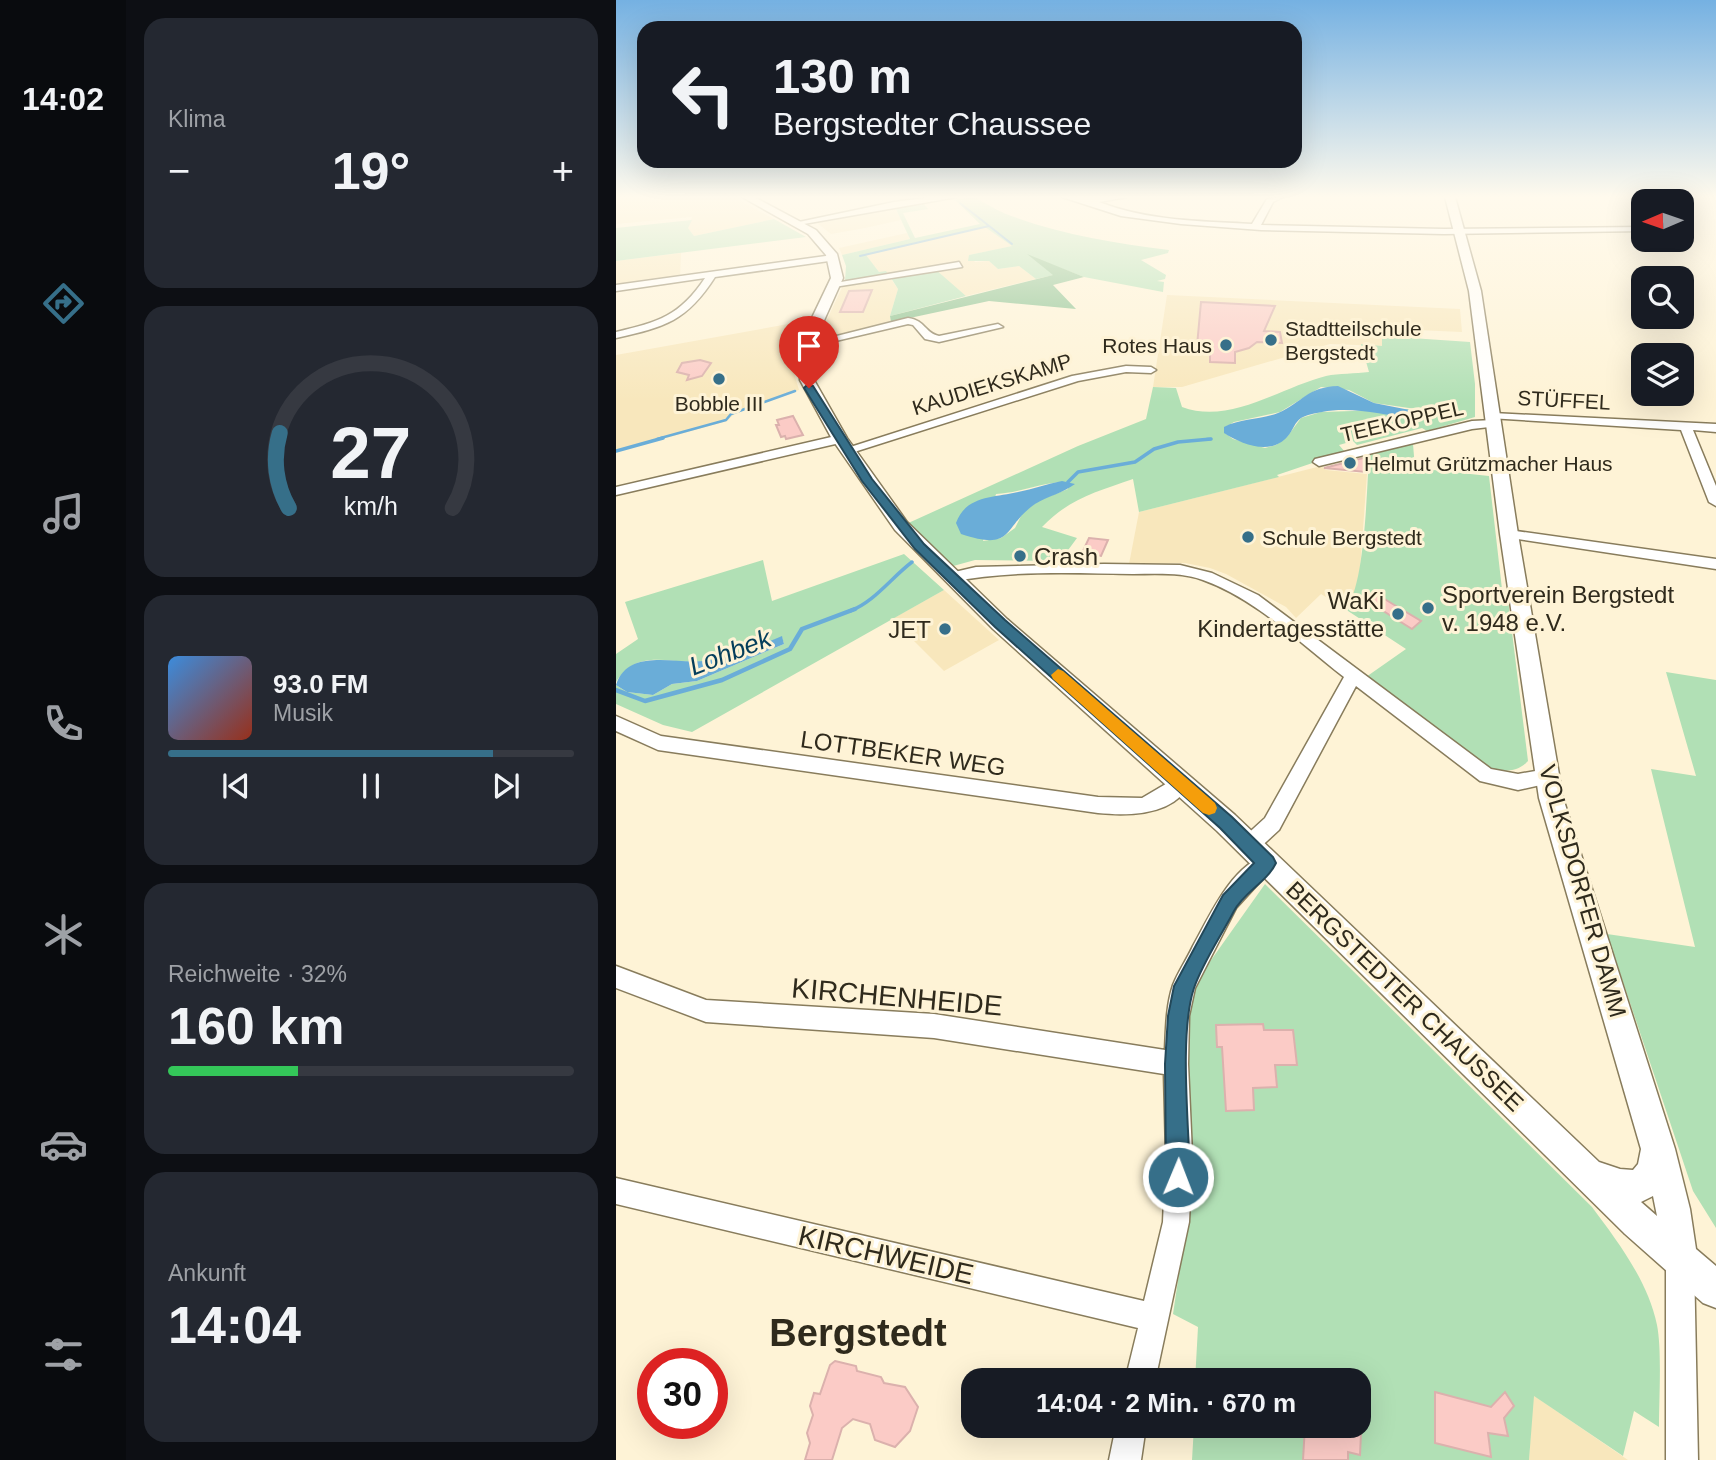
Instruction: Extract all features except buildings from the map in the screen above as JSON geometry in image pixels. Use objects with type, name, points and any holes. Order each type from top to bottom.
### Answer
[{"type":"main road","name":"BERGSTEDTER CHAUSSEE","points":[[835,265],[837,273],[834,284],[806,345],[805,372],[809,388],[843,444],[900,525],[1000,624],[1258,854],[1680,1261],[1716,1290]]},
{"type":"main road","name":"VOLKSDORFER DAMM","points":[[1468,265],[1475,291],[1509,534],[1551,798],[1658,1149],[1673,1209],[1680,1261]]},
{"type":"main road","points":[[1592,1176],[1612,1185],[1639,1185],[1649,1181],[1655,1172],[1658,1149]]},
{"type":"street","points":[[616,288],[782,265]]},
{"type":"street","points":[[834,284],[958,265]]},
{"type":"street","points":[[616,335],[662,323],[687,310],[711,275]]},
{"type":"street","points":[[806,345],[908,321],[916,322],[929,337],[939,339],[998,327]]},
{"type":"street","name":"KAUDIEKSKAMP","points":[[616,491],[843,444],[1076,378],[1126,369],[1151,370]]},
{"type":"street","name":"STÜFFEL","points":[[1494,420],[1716,428]]},
{"type":"street","name":"TEEKOPPEL","points":[[1319,462],[1494,420]]},
{"type":"street","points":[[1685,426],[1716,502]]},
{"type":"street","points":[[1509,534],[1716,564]]},
{"type":"street","points":[[951,577],[976,572],[1104,569],[1180,570],[1207,576],[1253,599],[1486,776],[1518,782],[1547,777]]},
{"type":"street","points":[[1143,1368],[1176,1222],[1179,1154],[1176,1064],[1178,1016],[1184,986],[1229,901],[1244,883],[1272,824],[1354,674]]},
{"type":"street","name":"LOTTBEKER WEG","points":[[616,723],[658,743],[1098,805],[1139,808],[1154,803],[1181,783]]},
{"type":"street","name":"KIRCHENHEIDE","points":[[616,978],[706,1011],[934,1026],[1176,1064]]},
{"type":"street","name":"KIRCHWEIDE","points":[[616,1191],[1156,1318]]},
{"type":"street","name":"VOLKSDORFER DAMM","points":[[1680,1261],[1682,1460]]},
{"type":"street","points":[[1125,1460],[1129,1438]]},
{"type":"shaded area","points":[[616,265],[680,265],[680,277],[616,286]]},
{"type":"shaded area","points":[[873,265],[994,265],[998,269],[1019,266],[1036,279],[966,296],[935,270],[891,279],[898,289],[890,316],[891,322],[817,341],[845,281],[879,272]]},
{"type":"shaded area","name":"Stadtteilschule Bergstedt","points":[[1167,295],[1460,309],[1462,332],[1392,329],[1395,337],[1382,336],[1382,346],[1330,344],[1182,387],[1153,387]]},
{"type":"shaded area","points":[[805,321],[794,354],[794,373],[799,390],[734,414],[727,421],[616,452],[616,355]]},
{"type":"shaded area","name":"Schule Bergstedt","points":[[1321,466],[1326,470],[1367,474],[1360,570],[1354,600],[1345,609],[1321,594],[1296,618],[1286,607],[1210,568],[1185,563],[1129,564],[1139,512]]},
{"type":"shaded area","name":"JET","points":[[944,590],[999,640],[944,671],[892,619]]},
{"type":"shaded area","points":[[1533,1395],[1628,1460],[1529,1460]]},
{"type":"green space","points":[[874,265],[879,272],[886,271],[888,274],[845,281],[846,266]]},
{"type":"green space","points":[[994,265],[1042,265],[1054,275],[1036,279],[1019,266],[998,269]]},
{"type":"green space","points":[[1041,265],[1055,265],[1084,277],[1053,285],[1076,309],[989,301],[891,322],[890,316],[1053,275]]},
{"type":"green space","points":[[1053,265],[1150,265],[1166,275],[1165,279],[1157,281],[1164,282],[1163,292],[1084,277]]},
{"type":"green space","points":[[935,269],[966,296],[890,316],[898,289],[891,278]]},
{"type":"green space","points":[[1382,336],[1470,342],[1475,384],[1475,417],[1427,431],[1422,428],[1357,445],[1353,441],[1339,445],[1345,452],[1277,475],[1279,477],[1139,512],[1133,479],[1107,488],[1073,502],[1042,527],[1077,538],[1060,561],[975,560],[946,568],[904,525],[1078,446],[1146,419],[1153,387],[1176,388],[1182,407],[1200,411],[1236,408],[1326,376],[1369,372],[1361,344],[1382,346]],"holes":[[[1321,387],[1349,390],[1374,403],[1416,409],[1321,412],[1301,418],[1287,437],[1276,445],[1265,448],[1233,439],[1225,433],[1224,428],[1234,422],[1280,412]],[[1068,482],[1068,489],[1040,500],[1023,512],[1015,528],[1001,538],[983,541],[996,494]]]},
{"type":"green space","name":"Sportverein Bergstedt v. 1948 e.V.","points":[[1413,444],[1415,468],[1489,476],[1502,589],[1507,592],[1528,761],[1516,769],[1491,769],[1366,677],[1406,649],[1345,609],[1352,598],[1361,560],[1369,455]]},
{"type":"green space","points":[[904,554],[944,590],[692,732],[663,725],[616,704],[616,685],[627,692],[653,695],[672,684],[697,681],[784,644],[782,637],[713,660],[645,661],[625,671],[616,682],[616,654],[638,639],[625,602],[763,560],[772,601]]},
{"type":"green space","points":[[1666,672],[1716,680],[1716,1228],[1693,1191],[1607,934],[1695,947],[1651,769],[1696,776]]},
{"type":"green space","points":[[1265,884],[1592,1207],[1612,1234],[1647,1293],[1657,1325],[1660,1361],[1659,1427],[1634,1411],[1623,1456],[1534,1396],[1529,1460],[1192,1460],[1193,1438],[1371,1438],[1371,1368],[1196,1368],[1198,1327],[1173,1314],[1187,1220],[1182,1001]]},
{"type":"water","points":[[1338,386],[1374,403],[1425,413],[1422,418],[1413,419],[1356,411],[1333,410],[1317,413],[1299,420],[1281,442],[1265,447],[1248,444],[1224,433],[1224,427],[1230,424],[1278,413],[1312,392]]},
{"type":"water","points":[[1062,481],[1075,484],[1035,504],[999,538],[978,539],[961,534],[956,523],[974,502]]},
{"type":"water","points":[[782,636],[784,644],[697,681],[672,684],[653,695],[627,692],[616,685],[622,673],[641,662],[712,660]]},
{"type":"waterway","points":[[657,439],[726,420],[731,414],[795,391]]},
{"type":"waterway","points":[[616,451],[663,438]]},
{"type":"waterway","name":"Lohbek","points":[[1068,482],[1078,472],[1135,462],[1154,449],[1178,442],[1211,439],[1207,439]]},
{"type":"waterway","name":"Lohbek","points":[[852,610],[875,596],[912,562]]},
{"type":"waterway","name":"Lohbek","points":[[616,690],[645,701],[722,680],[790,649],[802,629],[852,610]]},
{"type":"slow traffic","points":[[1058,675],[1209,808]]},
{"type":"place","name":"Stadtteilschule Bergstedt","points":[[1271,340]]},
{"type":"place","name":"Rotes Haus","points":[[1226,345]]},
{"type":"place","name":"Bobble III","points":[[719,379]]},
{"type":"place","name":"Helmut Grützmacher Haus","points":[[1350,463]]},
{"type":"place","name":"Schule Bergstedt","points":[[1248,537]]},
{"type":"place","name":"Crash","points":[[1020,556]]},
{"type":"place","name":"Sportverein Bergstedt v. 1948 e.V.","points":[[1428,608]]},
{"type":"place","name":"WaKi Kindertagesstätte","points":[[1398,614]]},
{"type":"place","name":"JET","points":[[945,629]]},
{"type":"district","name":"Bergstedt","points":[[858,1333]]},
{"type":"route","points":[[809,388],[868,481],[920,547],[1000,624],[1226,823],[1267,863],[1244,883],[1229,901],[1184,986],[1178,1016],[1176,1064],[1178,1177]]}]
